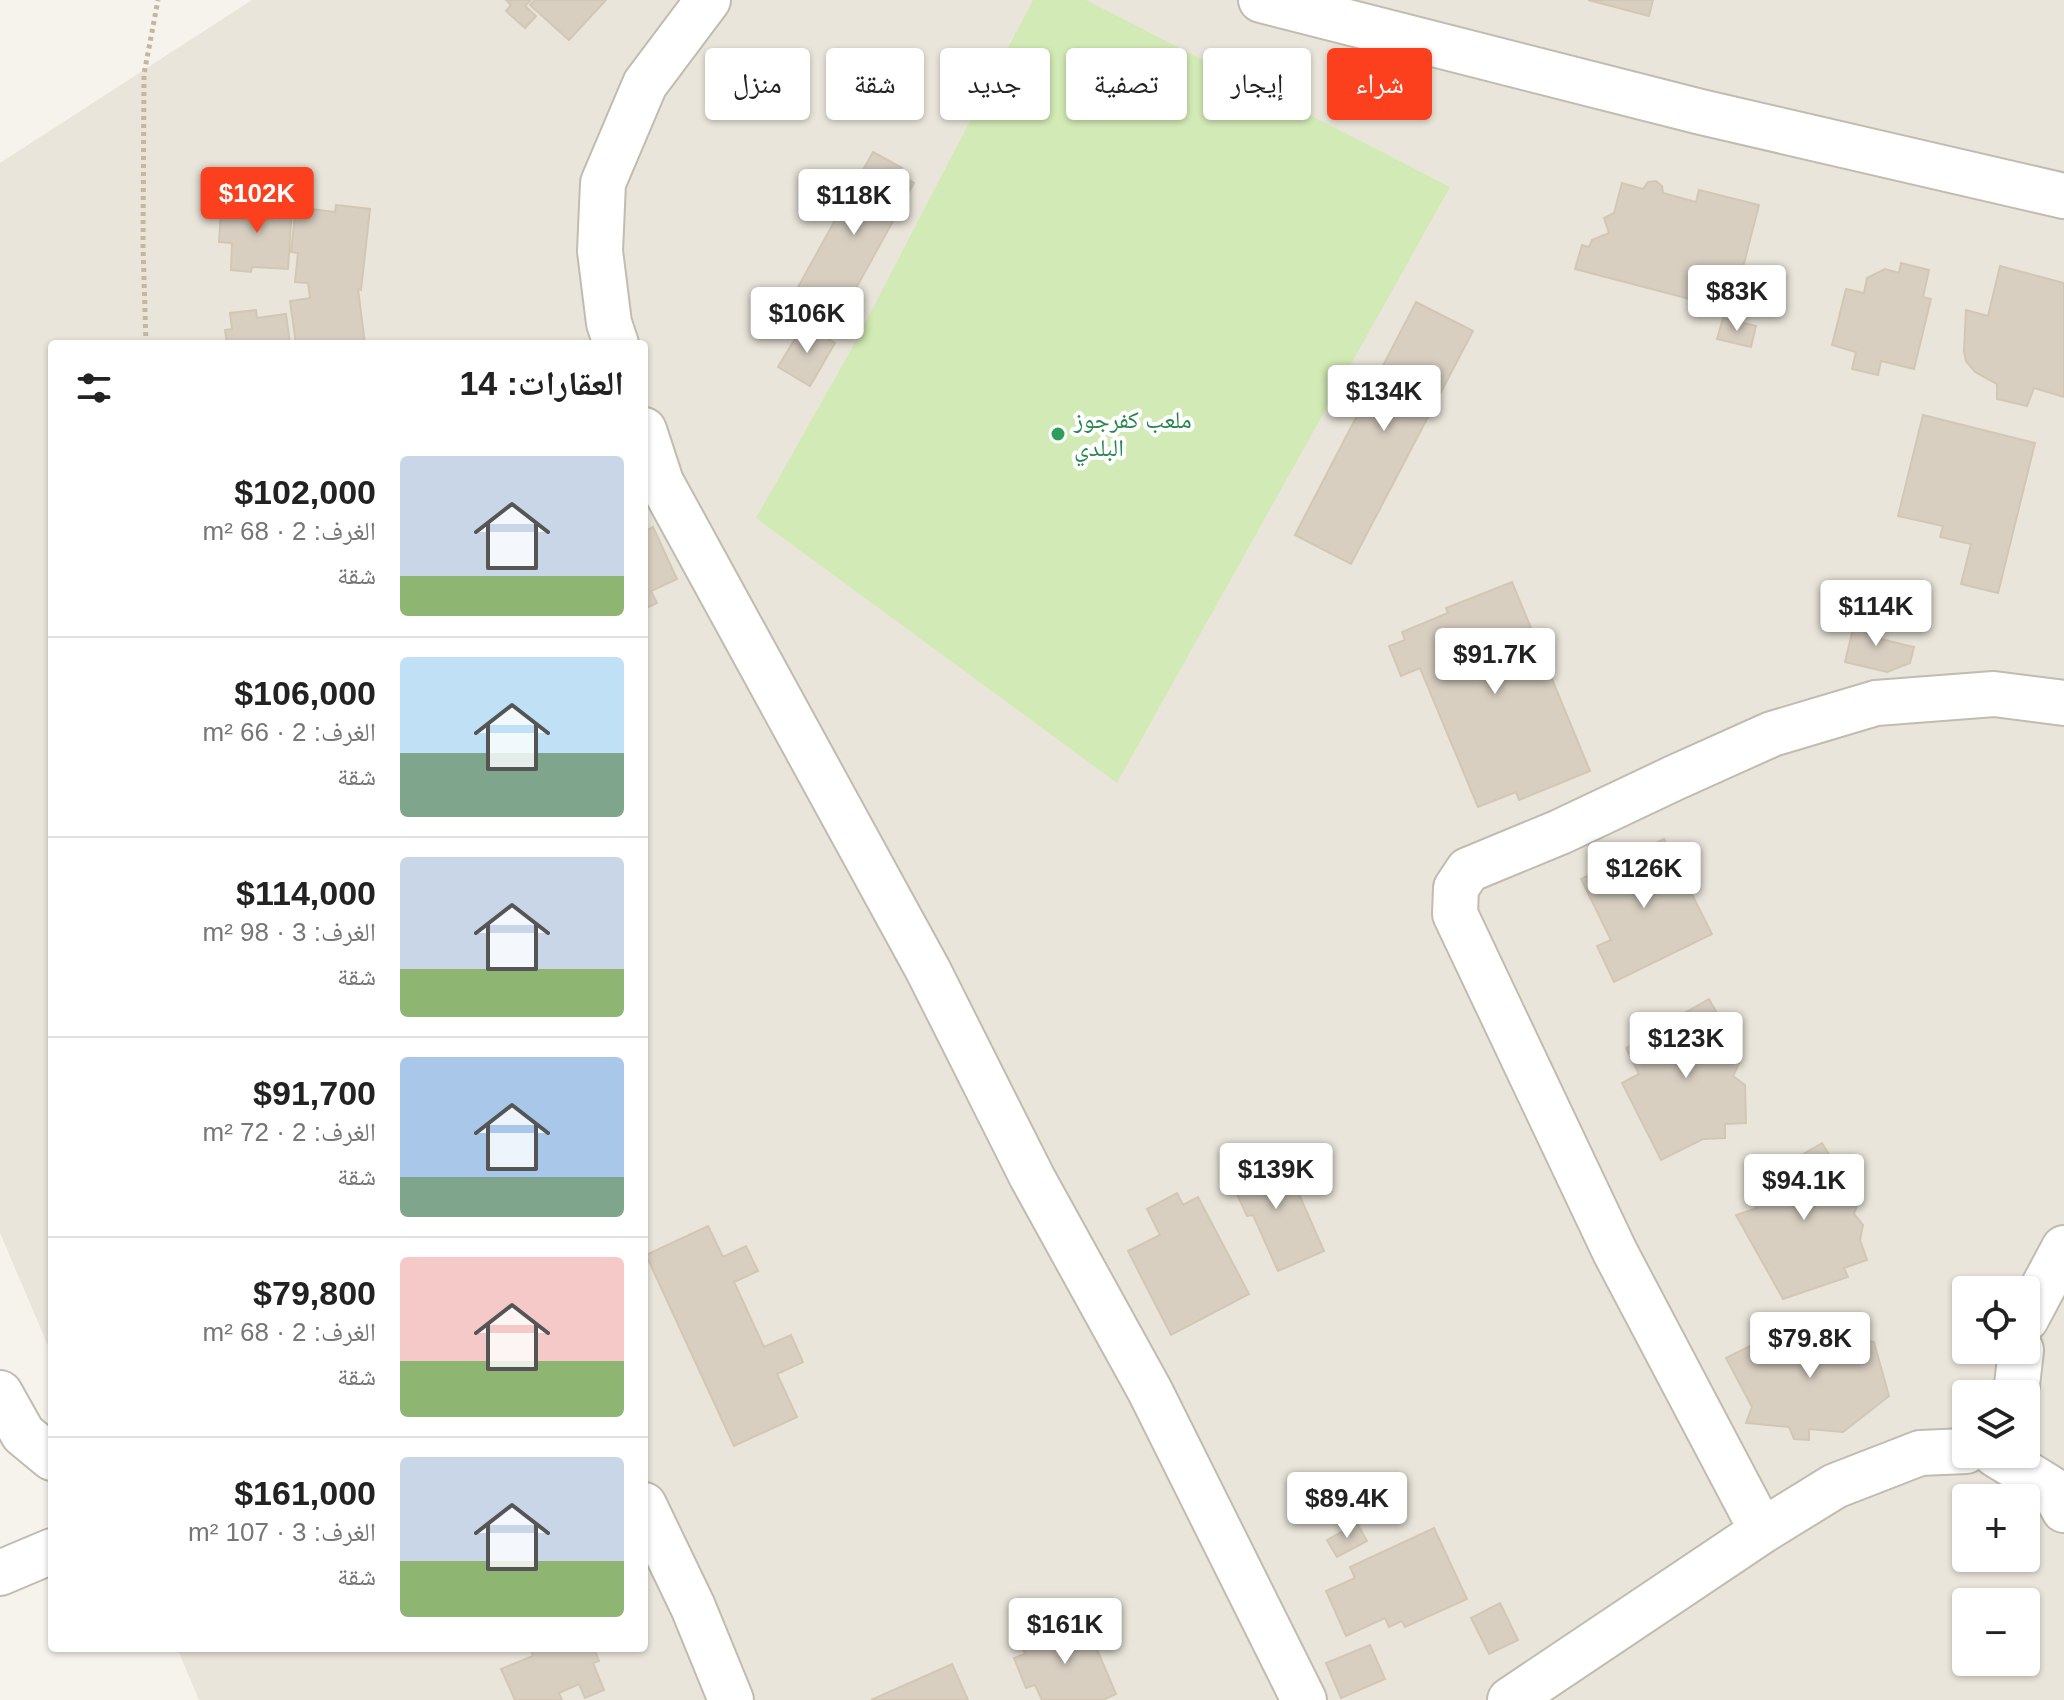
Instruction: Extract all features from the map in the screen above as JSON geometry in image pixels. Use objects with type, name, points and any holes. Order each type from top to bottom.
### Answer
[{"type":"street","points":[[615,340],[609,323],[600,251],[603,183],[645,84],[708,0]]},
{"type":"street","points":[[1261,0],[1701,112],[2064,196]]},
{"type":"street","points":[[648,442],[661,482],[928,970],[1032,1177],[1150,1391],[1304,1700]]},
{"type":"street","points":[[1762,1531],[1615,1252],[1455,914],[1456,888],[1468,870],[1560,832],[1772,734],[1876,703],[1994,694],[2064,703]]},
{"type":"street","points":[[2040,1293],[2064,1248]]},
{"type":"street","points":[[0,1393],[23,1434],[48,1455]]},
{"type":"street","points":[[1510,1700],[1762,1531],[1835,1486],[1920,1453],[1952,1452]]},
{"type":"street","points":[[2018,1468],[2053,1490],[2064,1510]]},
{"type":"street","points":[[648,1513],[693,1607],[731,1700]]},
{"type":"street","points":[[0,1573],[48,1553]]},
{"type":"path","points":[[146,340],[144,74],[158,0]]},
{"type":"shaded area","points":[[252,0],[2064,0],[2064,1700],[199,1700],[179,1652],[648,1652],[648,340],[48,340],[48,1346],[0,1233],[0,163]]},
{"type":"green space","name":"ملعب كفرجوز البلدي","points":[[1033,0],[1086,0],[1179,48],[1066,48],[1066,120],[1187,120],[1187,52],[1203,60],[1203,120],[1311,120],[1311,116],[1450,187],[1117,783],[756,518],[851,350],[971,120],[1050,120],[1050,48],[1008,48]]},
{"type":"building","points":[[506,0],[531,0],[525,6],[536,16],[525,28],[506,11],[511,5]]},
{"type":"building","points":[[535,0],[606,0],[569,40],[530,5]]},
{"type":"building","points":[[1588,0],[1653,0],[1649,16]]},
{"type":"building","points":[[873,152],[902,168],[899,175],[914,183],[838,321],[793,296]]},
{"type":"building","points":[[1656,181],[1662,186],[1663,193],[1696,202],[1699,190],[1759,205],[1732,310],[1575,269],[1582,245],[1589,247],[1592,240],[1609,233],[1604,218],[1614,213],[1622,183],[1643,189],[1648,182]]},
{"type":"building","points":[[224,202],[292,206],[288,269],[252,267],[251,272],[231,270],[232,243],[219,242]]},
{"type":"building","points":[[336,205],[370,209],[361,290],[358,289],[364,340],[295,340],[290,301],[310,298],[308,283],[295,282],[298,253],[291,252],[296,207],[335,212]]},
{"type":"building","points":[[1901,263],[1929,270],[1923,297],[1931,299],[1914,369],[1881,361],[1878,375],[1852,369],[1856,352],[1832,345],[1846,289],[1864,293],[1867,278],[1885,269],[1899,273]]},
{"type":"building","points":[[2000,266],[2064,283],[2064,397],[2034,388],[2027,406],[1997,399],[1997,384],[1975,372],[1966,361],[1966,310],[1988,316]]},
{"type":"building","points":[[1416,302],[1473,331],[1351,564],[1295,535]]},
{"type":"building","points":[[256,310],[257,318],[286,314],[289,340],[227,340],[225,330],[232,329],[230,313]]},
{"type":"building","points":[[1723,318],[1756,326],[1751,347],[1717,339]]},
{"type":"building","points":[[804,324],[835,343],[810,386],[778,367]]},
{"type":"building","points":[[1923,415],[2035,443],[1998,593],[1961,584],[1971,544],[1940,537],[1943,526],[1898,516]]},
{"type":"building","points":[[653,527],[677,579],[651,591],[657,603],[648,607],[648,530]]},
{"type":"building","points":[[1512,582],[1590,771],[1519,800],[1516,792],[1478,807],[1420,668],[1401,676],[1389,646],[1405,640],[1402,632],[1448,613],[1446,608]]},
{"type":"building","points":[[1856,616],[1885,624],[1881,639],[1914,647],[1910,663],[1887,672],[1845,662]]},
{"type":"building","points":[[1664,839],[1712,934],[1614,982],[1597,946],[1611,940],[1581,879]]},
{"type":"building","points":[[1709,999],[1742,1057],[1733,1076],[1745,1085],[1746,1123],[1725,1124],[1725,1138],[1703,1139],[1661,1160],[1622,1083],[1639,1074],[1626,1048],[1636,1043],[1640,1022],[1651,1014],[1667,1023]]},
{"type":"building","points":[[1822,1143],[1842,1176],[1854,1182],[1860,1196],[1854,1214],[1863,1225],[1860,1240],[1867,1260],[1844,1268],[1848,1277],[1783,1299],[1736,1215],[1757,1208],[1747,1189],[1761,1185],[1755,1163],[1767,1155],[1776,1170]]},
{"type":"building","points":[[1259,1151],[1264,1162],[1274,1162],[1281,1180],[1291,1176],[1324,1251],[1278,1271],[1253,1215],[1247,1216],[1230,1179],[1236,1176],[1231,1165]]},
{"type":"building","points":[[1177,1193],[1183,1205],[1198,1197],[1249,1294],[1171,1335],[1128,1251],[1160,1235],[1147,1209]]},
{"type":"building","points":[[708,1226],[723,1257],[746,1246],[758,1271],[734,1282],[764,1347],[791,1335],[803,1362],[777,1374],[797,1417],[734,1446],[648,1254]]},
{"type":"building","points":[[1810,1320],[1818,1336],[1838,1328],[1847,1336],[1874,1342],[1889,1396],[1843,1432],[1809,1429],[1809,1440],[1794,1439],[1789,1427],[1746,1423],[1752,1407],[1726,1358],[1788,1327]]},
{"type":"building","points":[[1357,1523],[1367,1541],[1337,1557],[1327,1540]]},
{"type":"building","points":[[1434,1528],[1467,1599],[1405,1627],[1402,1621],[1389,1627],[1385,1618],[1346,1636],[1326,1591],[1355,1578],[1350,1567]]},
{"type":"building","points":[[1500,1603],[1518,1640],[1489,1654],[1471,1618]]},
{"type":"building","points":[[1062,1620],[1068,1634],[1087,1626],[1116,1694],[1103,1700],[1042,1700],[1035,1685],[1026,1688],[1014,1658],[1025,1654],[1022,1647],[1039,1640],[1036,1631]]},
{"type":"building","points":[[1370,1645],[1385,1679],[1341,1698],[1326,1663]]},
{"type":"building","points":[[532,1652],[596,1652],[599,1661],[593,1663],[604,1690],[585,1698],[579,1684],[559,1693],[562,1700],[515,1700],[501,1669],[533,1656]]},
{"type":"building","points":[[952,1664],[968,1700],[871,1700]]},
{"type":"place","name":"ملعب كفرجوز البلدي","points":[[1058,434]]}]
